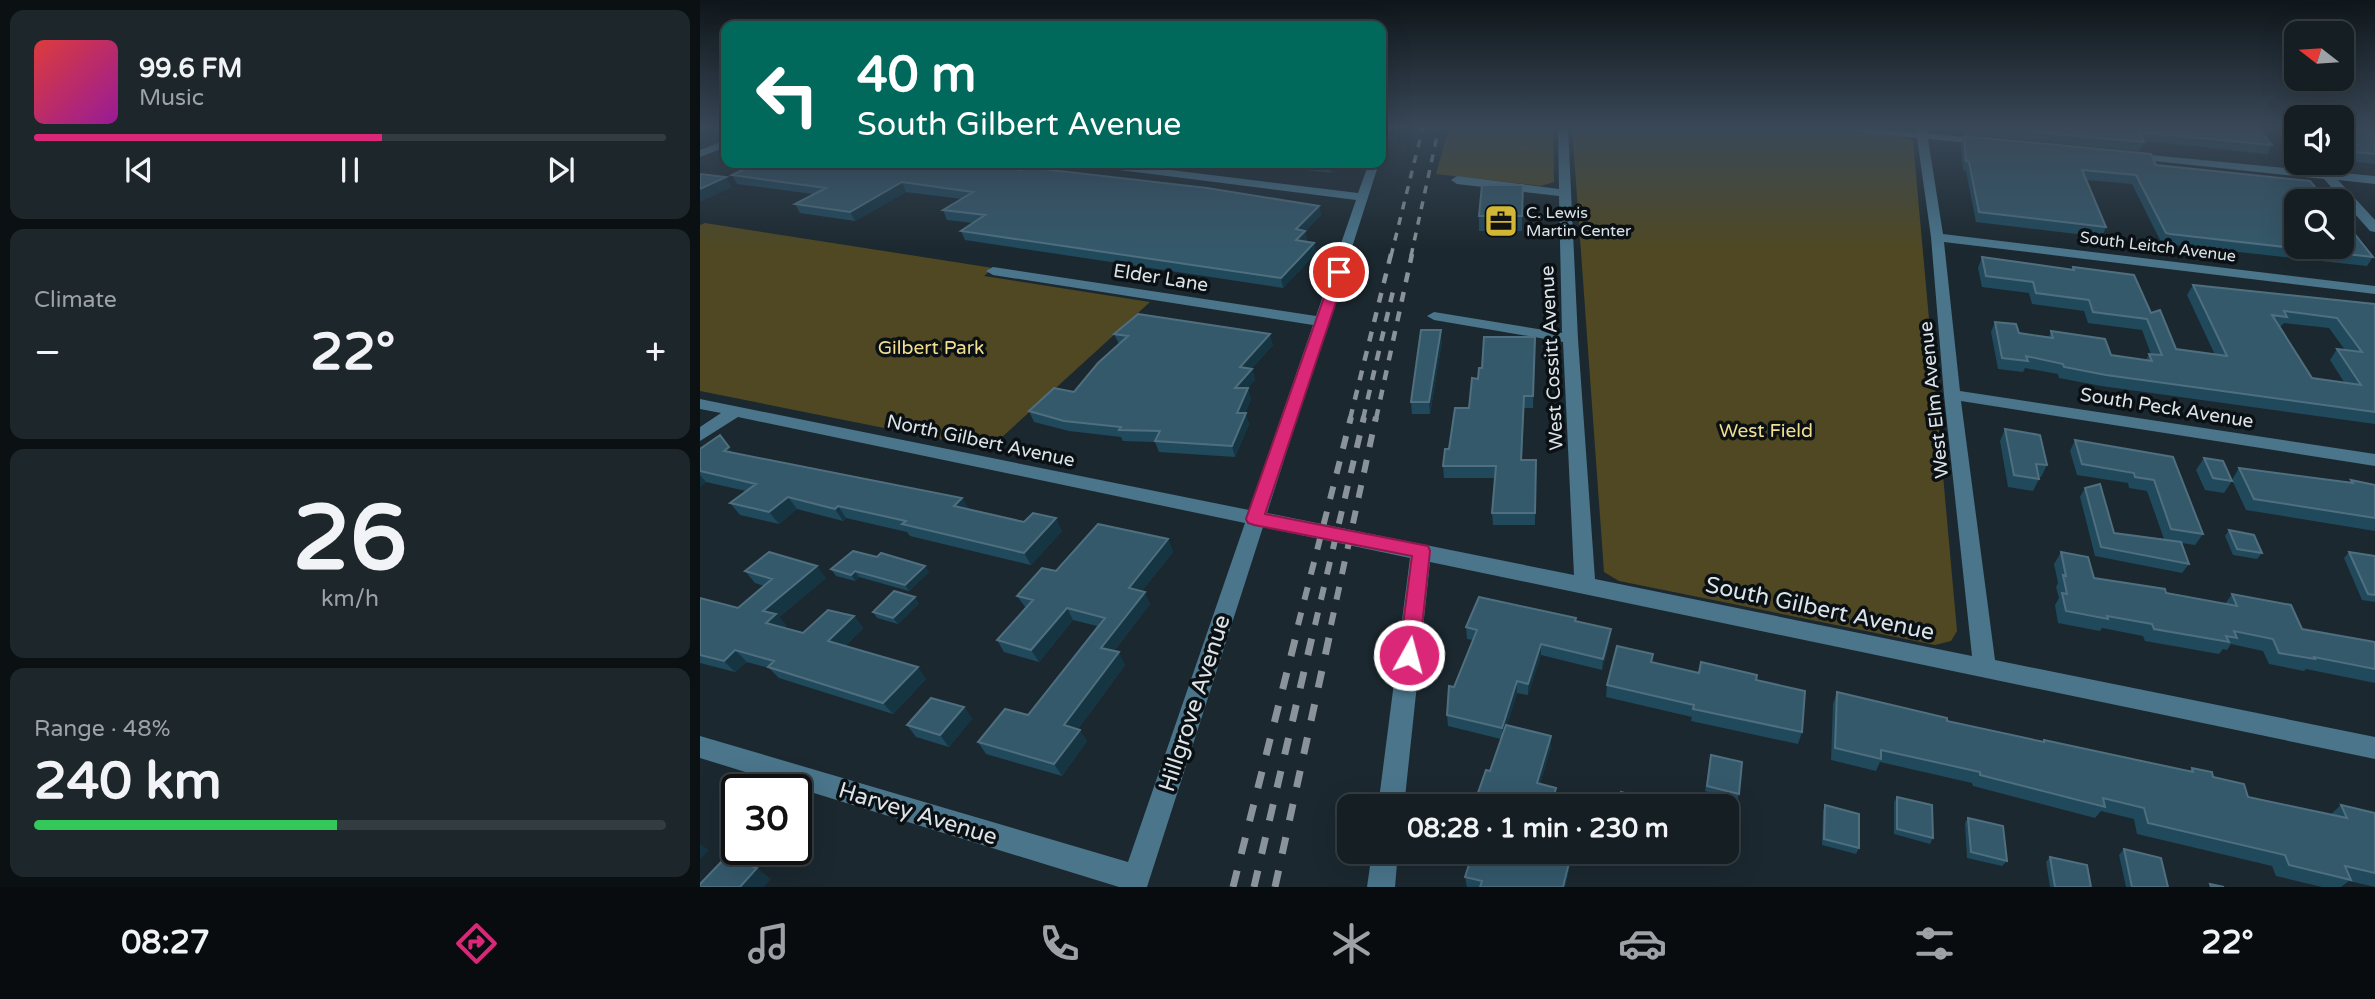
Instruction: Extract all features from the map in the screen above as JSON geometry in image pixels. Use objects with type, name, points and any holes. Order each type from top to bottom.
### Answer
[{"type":"street","points":[[1132,168],[1364,197]]},
{"type":"street","name":"Hillgrove Avenue","points":[[1135,883],[1372,168]]},
{"type":"street","name":"West Cossitt Avenue","points":[[1564,168],[1570,339],[1586,586]]},
{"type":"street","name":"West Elm Avenue","points":[[1927,168],[1985,668]]},
{"type":"street","points":[[2261,168],[2284,171]]},
{"type":"street","points":[[2328,175],[2375,180]]},
{"type":"street","points":[[2328,175],[2375,228]]},
{"type":"street","points":[[1457,180],[1565,193]]},
{"type":"street","name":"South Leitch Avenue","points":[[1937,237],[2375,290]]},
{"type":"street","name":"Elder Lane","points":[[993,271],[1323,322]]},
{"type":"street","points":[[1434,316],[1570,339]]},
{"type":"street","name":"South Peck Avenue","points":[[1952,395],[2375,460]]},
{"type":"street","name":"North Gilbert Avenue","points":[[700,404],[1254,519]]},
{"type":"street","points":[[700,435],[736,411]]},
{"type":"street","name":"South Gilbert Avenue","points":[[1254,519],[2375,748]]},
{"type":"street","points":[[1393,794],[1421,551]]},
{"type":"street","name":"Harvey Avenue","points":[[700,747],[1135,883]]},
{"type":"street","points":[[1381,887],[1384,864]]},
{"type":"green space","points":[[1438,168],[1554,168],[1554,182],[1541,186],[1436,174]]},
{"type":"green space","name":"West Field","points":[[1575,168],[1915,168],[1957,631],[1951,641],[1935,645],[1619,581],[1604,572]]},
{"type":"green space","name":"Gilbert Park","points":[[705,223],[993,268],[984,276],[1150,302],[989,449],[700,391],[700,225]]},
{"type":"building","points":[[746,168],[1037,168],[1207,188],[1319,206],[1296,229],[1305,231],[1296,240],[1314,243],[1281,278],[961,231],[985,215],[943,210],[973,192],[902,182],[850,212],[795,204],[826,188],[732,175]]},
{"type":"building","points":[[1970,168],[2189,168],[2310,181],[2317,189],[2284,189],[2284,247],[2166,233],[2136,175],[2082,170],[2106,227],[1979,212]]},
{"type":"building","points":[[700,174],[726,177],[700,189]]},
{"type":"building","points":[[1482,185],[1523,185],[1522,216],[1479,216]]},
{"type":"building","points":[[2354,233],[2373,257],[2354,255]]},
{"type":"building","points":[[1982,257],[2134,275],[2151,313],[2160,310],[2176,349],[2227,356],[2193,285],[2375,304],[2375,412],[2106,375],[2026,356],[2028,361],[2002,358],[1995,322],[2016,324],[2019,333],[2053,338],[2051,331],[2105,339],[2111,355],[2152,361],[2149,354],[2162,355],[2147,319],[2093,312],[2089,300],[2036,293],[2033,282],[1986,276]],"holes":[[[2284,311],[2337,318],[2362,352],[2337,349],[2361,385],[2312,378],[2272,315],[2287,317]]]},
{"type":"building","points":[[1138,314],[1270,334],[1240,367],[1252,369],[1235,388],[1248,388],[1237,413],[1246,413],[1232,446],[1155,441],[1160,431],[1119,430],[1121,427],[1064,421],[1029,411],[1054,388],[1074,392],[1098,363],[1128,336],[1114,334]]},
{"type":"building","points":[[1421,330],[1441,330],[1429,402],[1411,402]]},
{"type":"building","points":[[1484,337],[1535,337],[1533,396],[1524,396],[1521,460],[1536,460],[1535,513],[1492,513],[1496,466],[1443,466],[1445,449],[1449,449],[1455,408],[1469,408],[1472,378],[1478,379],[1479,368],[1482,368]]},
{"type":"building","points":[[2005,429],[2040,435],[2047,465],[2036,464],[2039,479],[2014,475]]},
{"type":"building","points":[[720,435],[729,447],[724,451],[962,498],[954,506],[1024,522],[1033,513],[1056,518],[1024,553],[902,524],[906,521],[838,506],[835,509],[788,497],[769,512],[730,503],[756,484],[700,471],[700,449]]},
{"type":"building","points":[[2075,440],[2173,457],[2203,534],[2171,529],[2154,480],[2135,477],[2134,473],[2082,464]]},
{"type":"building","points":[[2204,458],[2223,461],[2232,481],[2213,478]]},
{"type":"building","points":[[2239,468],[2375,485],[2375,518],[2254,499]]},
{"type":"building","points":[[2100,484],[2114,533],[2181,542],[2189,564],[2101,547],[2085,488]]},
{"type":"building","points":[[1098,524],[1168,539],[1129,588],[1145,592],[1101,648],[1119,652],[1064,725],[1080,730],[1054,764],[978,742],[1005,709],[1028,715],[1105,618],[1067,608],[1031,650],[997,640],[1033,600],[1017,596],[1042,568],[1056,571]]},
{"type":"building","points":[[2229,530],[2254,535],[2262,553],[2237,549]]},
{"type":"building","points":[[853,551],[877,557],[881,553],[925,566],[905,585],[855,571],[851,575],[831,569]]},
{"type":"building","points":[[769,552],[817,566],[763,611],[776,614],[766,623],[803,633],[828,610],[854,616],[828,641],[918,667],[883,703],[768,667],[774,661],[735,650],[724,661],[700,655],[700,598],[738,608],[772,579],[745,571]]},
{"type":"building","points":[[2061,552],[2088,557],[2094,578],[2165,589],[2166,593],[2237,606],[2232,594],[2291,605],[2302,629],[2375,642],[2375,669],[2279,653],[2273,639],[2234,631],[2237,638],[2226,636],[2229,642],[2154,629],[2152,624],[2066,611],[2062,593],[2067,594],[2063,575],[2066,576]]},
{"type":"building","points":[[2349,552],[2375,556],[2375,595],[2368,594]]},
{"type":"building","points":[[894,591],[915,597],[893,618],[873,612]]},
{"type":"building","points":[[1479,597],[1576,618],[1575,621],[1611,629],[1603,659],[1541,644],[1528,684],[1517,681],[1502,728],[1447,715],[1449,686],[1454,687],[1477,630],[1466,627]]},
{"type":"building","points":[[1617,646],[1653,654],[1651,662],[1699,673],[1701,662],[1757,675],[1756,680],[1805,691],[1802,732],[1693,709],[1694,705],[1607,685]]},
{"type":"building","points":[[1837,692],[1947,718],[1947,721],[2044,742],[2193,772],[2192,768],[2212,772],[2213,777],[2244,784],[2248,797],[2347,818],[2341,805],[2375,813],[2375,873],[2345,866],[2351,880],[2289,865],[2285,855],[2148,823],[2144,808],[2103,798],[2105,807],[1980,775],[1980,772],[1881,750],[1881,759],[1835,748]]},
{"type":"building","points":[[931,698],[964,707],[940,735],[907,725]]},
{"type":"building","points":[[1506,725],[1551,736],[1537,783],[1556,788],[1554,794],[1478,794],[1486,770],[1490,771]]},
{"type":"building","points":[[1711,755],[1742,762],[1739,794],[1707,786]]},
{"type":"building","points":[[1897,797],[1932,805],[1933,838],[1897,829]]},
{"type":"building","points":[[1825,805],[1859,814],[1859,848],[1824,839]]},
{"type":"building","points":[[1968,818],[2003,826],[2007,861],[1971,852]]},
{"type":"building","points":[[2124,849],[2161,858],[2168,887],[2132,887]]},
{"type":"building","points":[[2050,857],[2087,865],[2091,887],[2055,887]]},
{"type":"building","points":[[721,862],[721,865],[749,865],[757,868],[740,887],[700,887]]},
{"type":"building","points":[[1469,864],[1569,864],[1563,887],[1480,887],[1482,881],[1465,877]]},
{"type":"railway","points":[[1391,256],[1413,168]]},
{"type":"railway","points":[[1411,256],[1430,168]]},
{"type":"railway","points":[[1350,419],[1391,254]]},
{"type":"railway","points":[[1376,419],[1412,254]]},
{"type":"railway","points":[[1363,419],[1393,291]]},
{"type":"railway","points":[[1298,625],[1351,417]]},
{"type":"railway","points":[[1315,625],[1364,417]]},
{"type":"railway","points":[[1331,625],[1376,417]]},
{"type":"railway","points":[[1233,887],[1299,624]]},
{"type":"railway","points":[[1254,887],[1315,624]]},
{"type":"railway","points":[[1275,887],[1332,624]]},
{"type":"place","name":"C. Lewis Martin Center","points":[[1501,221]]},
{"type":"route","points":[[1339,272],[1254,519],[1421,551],[1409,655]]}]
